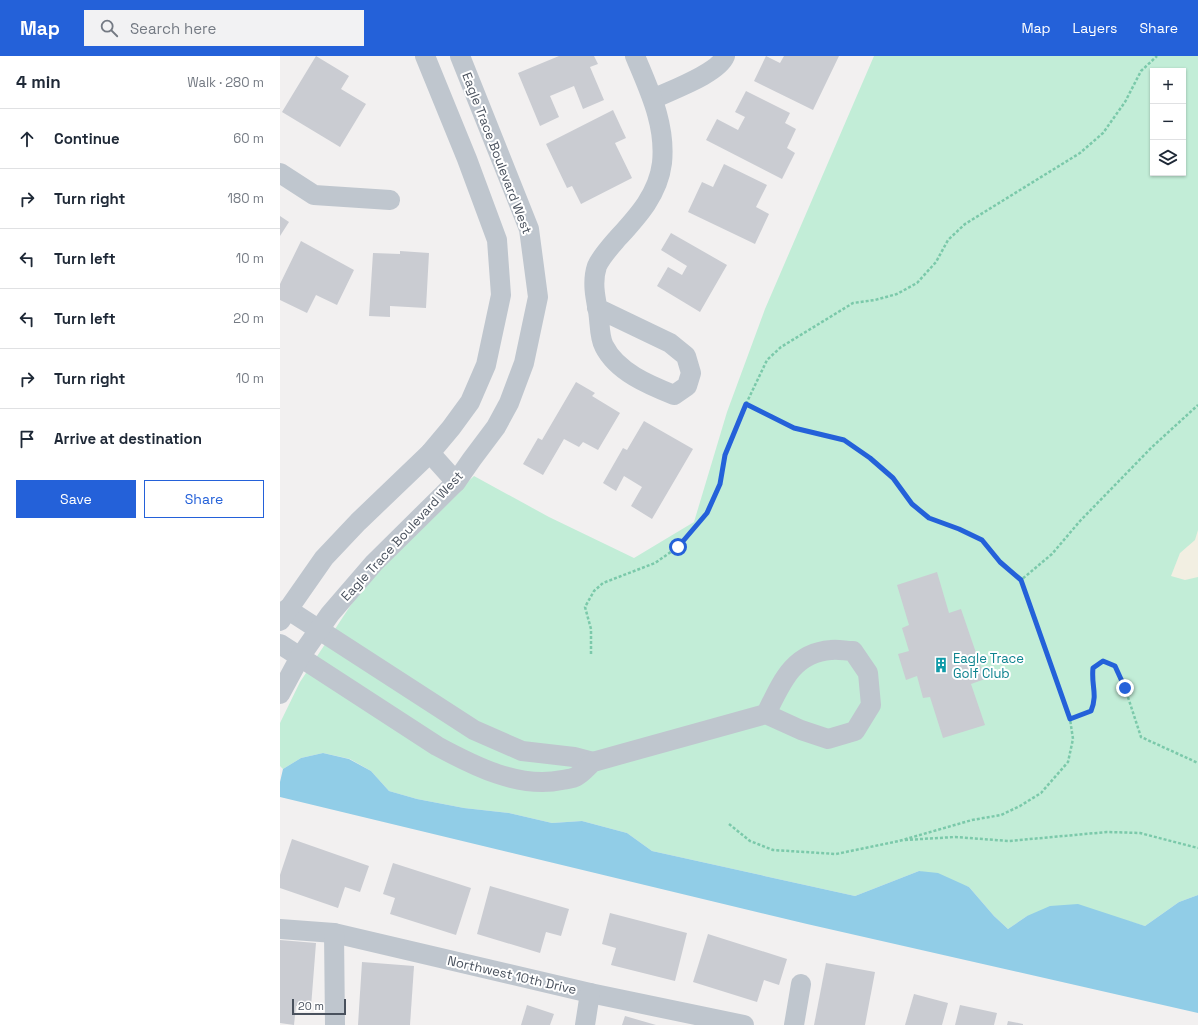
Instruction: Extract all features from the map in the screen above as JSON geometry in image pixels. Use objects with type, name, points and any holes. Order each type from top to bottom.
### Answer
[{"type":"street","points":[[425,56],[467,159],[497,240],[501,295],[486,364],[470,402],[430,453],[358,522],[324,558],[284,615],[319,631],[474,730],[522,751],[574,757],[593,762]]},
{"type":"street","name":"Eagle Trace Boulevard West","points":[[280,694],[300,657],[330,614],[374,563],[456,482],[496,427],[509,403],[524,363],[538,297],[529,229],[460,56]]},
{"type":"street","points":[[597,308],[670,343],[686,356],[691,373],[687,386],[674,395],[658,389],[618,367],[604,346],[593,289],[597,266],[610,248],[642,211],[656,189],[662,164],[663,139],[653,98],[635,56]]},
{"type":"street","points":[[653,98],[708,72],[718,66],[726,56]]},
{"type":"street","points":[[280,173],[314,195],[390,200]]},
{"type":"street","points":[[430,453],[456,482]]},
{"type":"street","points":[[280,644],[437,746],[464,761],[492,772],[521,779],[553,782],[576,777],[593,762],[766,714],[801,730],[828,739],[855,731],[871,705],[868,672],[853,651],[830,650],[803,658],[785,675],[766,714]]},
{"type":"street","name":"Northwest 10th Drive","points":[[280,929],[334,933],[590,993],[744,1025]]},
{"type":"street","points":[[334,933],[335,1025]]},
{"type":"street","points":[[794,1025],[801,984]]},
{"type":"street","points":[[585,1025],[590,993]]},
{"type":"path","points":[[591,654],[591,629],[585,607],[594,591],[603,583],[655,563],[678,547],[707,513],[720,484],[725,455],[746,404],[767,360],[781,347],[853,303],[874,300],[897,294],[917,283],[936,262],[948,240],[965,224],[1080,153],[1103,133],[1125,102],[1141,71],[1157,56]]},
{"type":"path","points":[[729,824],[750,841],[773,850],[836,854],[899,841],[972,820],[1001,814],[1020,806],[1041,792],[1068,762],[1073,739],[1070,719],[1021,580],[1000,562],[982,540],[959,529],[929,518],[912,504],[893,478],[870,458],[844,440],[794,428],[746,404]]},
{"type":"path","points":[[1021,580],[1052,554],[1080,521],[1152,447],[1198,405]]},
{"type":"path","points":[[1070,719],[1091,711],[1096,700],[1092,681],[1093,668],[1103,661],[1115,666],[1125,688],[1141,737],[1198,763]]},
{"type":"path","points":[[899,841],[955,837],[1009,840],[1107,832],[1140,833],[1198,848]]},
{"type":"green space","name":"Eagle Trace Golf Club","points":[[874,56],[1198,56],[1198,895],[1179,902],[1145,926],[1121,919],[1027,916],[1008,929],[994,916],[969,887],[919,871],[855,896],[652,851],[627,833],[582,821],[552,823],[509,813],[464,808],[417,799],[389,791],[371,771],[350,759],[323,753],[301,758],[283,769],[280,766],[280,723],[300,682],[376,567],[474,476],[549,517],[634,558],[694,522],[727,412],[765,309]]},
{"type":"sand","points":[[1198,530],[1198,577],[1185,580],[1171,576],[1180,553],[1195,540]]},
{"type":"water","points":[[323,753],[349,759],[371,771],[389,791],[417,799],[464,808],[509,813],[552,823],[582,821],[627,833],[652,851],[855,896],[919,871],[938,873],[969,887],[994,916],[1008,929],[1027,916],[1050,906],[1078,904],[1145,926],[1179,902],[1198,895],[1198,1013],[807,924],[280,797],[280,782],[283,769],[301,758]]},
{"type":"building","points":[[316,56],[349,76],[341,89],[366,104],[340,147],[282,112]]},
{"type":"building","points":[[559,56],[594,56],[598,64],[590,67],[604,100],[583,109],[574,86],[550,96],[559,117],[540,126],[518,73]]},
{"type":"building","points":[[766,56],[780,63],[784,56],[839,56],[813,110],[754,81]]},
{"type":"building","points":[[746,91],[790,113],[785,123],[796,129],[787,148],[795,153],[782,179],[706,140],[717,119],[738,130],[745,117],[735,112]]},
{"type":"building","points":[[613,110],[626,138],[615,143],[632,178],[581,204],[572,186],[567,188],[546,144]]},
{"type":"building","points":[[724,164],[767,185],[756,207],[769,214],[755,244],[688,212],[702,182],[713,187]]},
{"type":"building","points":[[280,216],[289,222],[280,236]]},
{"type":"building","points":[[671,233],[727,265],[700,312],[657,286],[668,267],[682,275],[687,266],[661,250]]},
{"type":"building","points":[[301,241],[354,270],[337,305],[316,295],[307,313],[280,300],[280,284]]},
{"type":"building","points":[[400,251],[429,253],[426,308],[390,306],[390,317],[369,316],[373,253],[400,254]]},
{"type":"building","points":[[576,382],[595,393],[592,396],[620,413],[598,450],[583,442],[579,447],[564,439],[543,475],[523,464],[538,438],[542,440]]},
{"type":"building","points":[[644,421],[693,449],[652,519],[631,506],[642,487],[624,476],[616,491],[603,483],[623,448],[627,450]]},
{"type":"building","name":"Eagle Trace Golf Club","points":[[937,572],[949,613],[961,609],[985,679],[971,684],[985,725],[943,738],[930,697],[923,698],[917,676],[906,680],[898,654],[909,651],[902,628],[909,625],[897,585]]},
{"type":"building","points":[[292,839],[369,866],[360,892],[345,887],[338,908],[280,888],[280,875]]},
{"type":"building","points":[[393,863],[471,888],[456,935],[390,914],[395,898],[383,894]]},
{"type":"building","points":[[490,886],[569,909],[561,936],[546,932],[540,953],[477,934]]},
{"type":"building","points":[[610,913],[687,933],[675,981],[611,965],[616,948],[602,944]]},
{"type":"building","points":[[708,934],[787,959],[779,985],[764,980],[757,1002],[693,982]]},
{"type":"building","points":[[280,940],[316,943],[311,1007],[296,1006],[294,1025],[280,1023]]},
{"type":"building","points":[[362,962],[414,966],[410,1025],[358,1025]]},
{"type":"building","points":[[826,963],[875,972],[865,1025],[814,1025]]},
{"type":"building","points":[[914,994],[948,1003],[942,1025],[905,1025]]},
{"type":"building","points":[[527,1005],[554,1014],[550,1025],[521,1025]]},
{"type":"building","points":[[960,1005],[997,1013],[994,1025],[955,1025]]},
{"type":"building","points":[[625,1016],[656,1025],[622,1025]]},
{"type":"building","points":[[1008,1021],[1023,1024],[1023,1025],[1007,1025]]},
{"type":"place","name":"Eagle Trace Golf Club","points":[[941,665]]},
{"type":"route","points":[[678,547],[707,513],[720,484],[725,455],[746,404],[794,428],[823,433],[844,440],[870,458],[893,478],[912,504],[929,518],[959,529],[982,540],[1000,562],[1021,580],[1070,719],[1091,711],[1096,700],[1092,681],[1093,668],[1103,661],[1115,666],[1125,688]]}]
